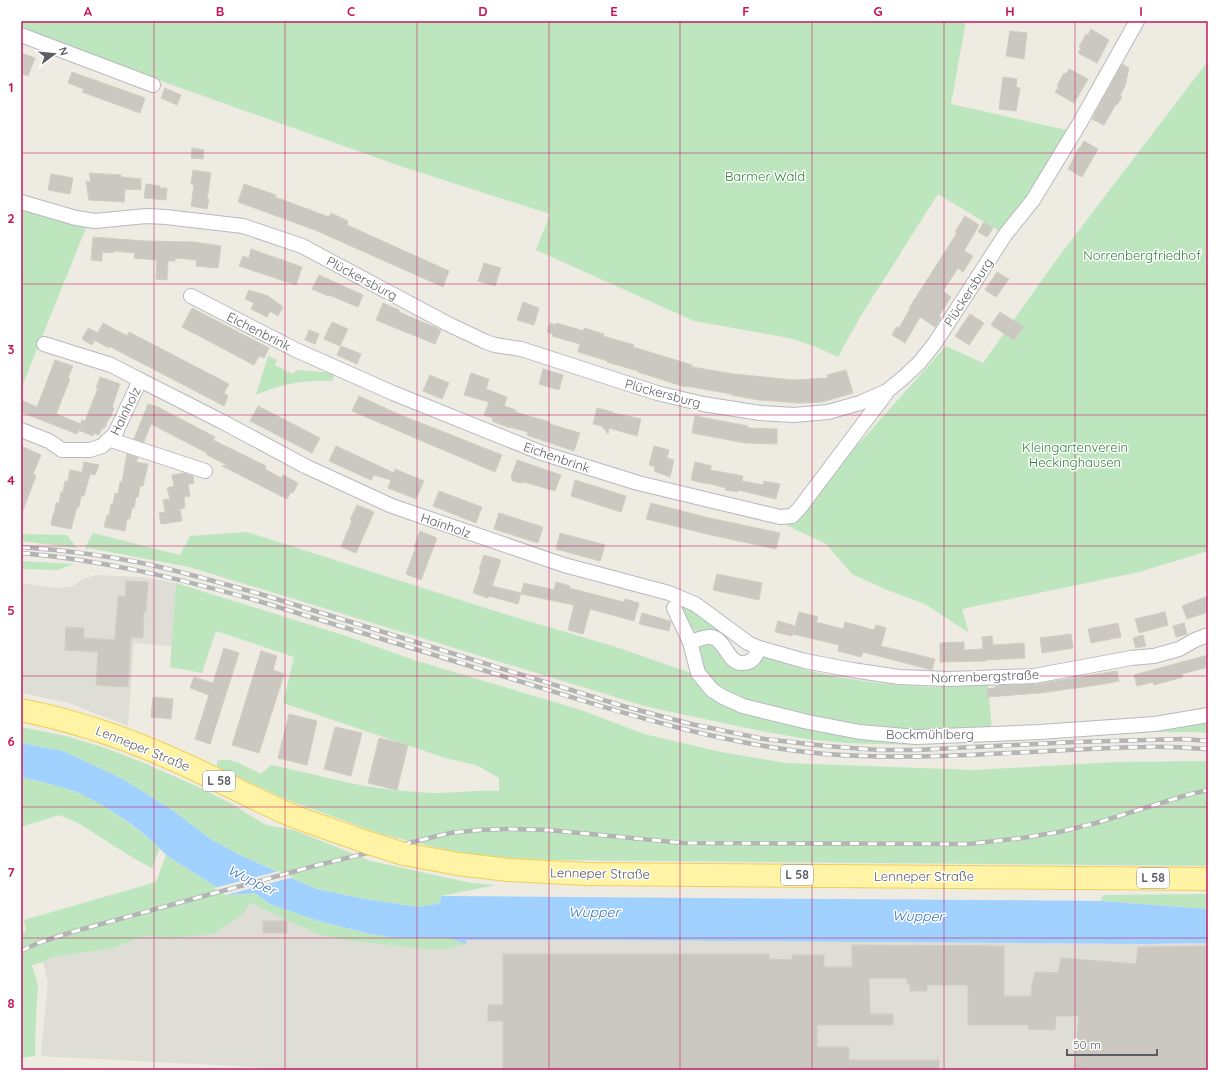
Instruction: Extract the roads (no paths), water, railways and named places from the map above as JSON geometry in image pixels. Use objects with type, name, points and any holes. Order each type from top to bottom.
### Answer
[{"type":"main road","name":"Lenneper Straße","points":[[21,710],[78,723],[126,740],[180,762],[288,814],[366,842],[404,854],[458,864],[509,870],[587,874],[1208,879]]},
{"type":"street","name":"Plückersburg","points":[[21,202],[76,218],[95,221],[146,216],[243,226],[289,240],[302,246],[448,324],[486,342],[521,350],[657,393],[703,404],[760,413],[794,415],[828,412],[860,403],[887,391],[919,363],[935,343],[1005,235],[1033,200],[1078,126],[1137,21]]},
{"type":"street","points":[[21,35],[153,85]]},
{"type":"street","name":"Eichenbrink","points":[[191,296],[296,350],[393,393],[542,453],[638,483],[780,517],[792,516],[799,509],[887,391]]},
{"type":"street","name":"Hainholz","points":[[44,344],[111,365],[305,466],[392,506],[564,565],[669,593],[695,604],[743,640],[759,648]]},
{"type":"street","name":"Hainholz","points":[[21,430],[49,441],[62,450],[90,450],[102,446],[111,440],[115,434],[140,380]]},
{"type":"street","points":[[111,440],[205,471]]},
{"type":"street","name":"Bockmühlberg","points":[[674,608],[690,642],[698,673],[712,690],[743,706],[808,722],[860,732],[916,736],[1040,732],[1155,724],[1208,715]]},
{"type":"street","name":"Norrenbergstraße","points":[[759,648],[805,661],[852,670],[899,677],[949,679],[1034,676],[1131,658],[1154,656],[1179,649],[1208,635]]},
{"type":"street","points":[[690,642],[710,637],[716,639],[738,664],[751,661],[755,657],[759,648]]},
{"type":"water","name":"Wupper","points":[[21,743],[63,751],[123,779],[175,812],[212,840],[242,856],[316,889],[365,899],[419,907],[440,903],[441,896],[1101,901],[1208,909],[1208,943],[1144,944],[466,940],[466,944],[449,938],[397,938],[370,934],[315,920],[270,904],[255,893],[229,895],[166,855],[138,829],[91,799],[74,791],[21,777]]},
{"type":"railway","points":[[21,547],[67,551],[112,558],[186,573],[257,593],[623,706],[691,724],[764,739],[879,750],[916,750],[1075,742],[1183,739],[1208,741]]},
{"type":"railway","points":[[21,553],[110,565],[197,584],[255,600],[635,716],[710,735],[787,750],[826,754],[906,757],[1104,748],[1176,747],[1208,749]]},
{"type":"railway","points":[[21,951],[38,943],[72,932],[318,865],[450,833],[509,829],[549,830],[683,843],[968,844],[1059,832],[1096,823],[1208,790]]},
{"type":"park label","name":"Barmer Wald","points":[[765,176]]},
{"type":"park label","name":"Norrenbergfriedhof","points":[[1142,255]]},
{"type":"park label","name":"Kleingartenverein Heckinghausen","points":[[1075,454]]}]
